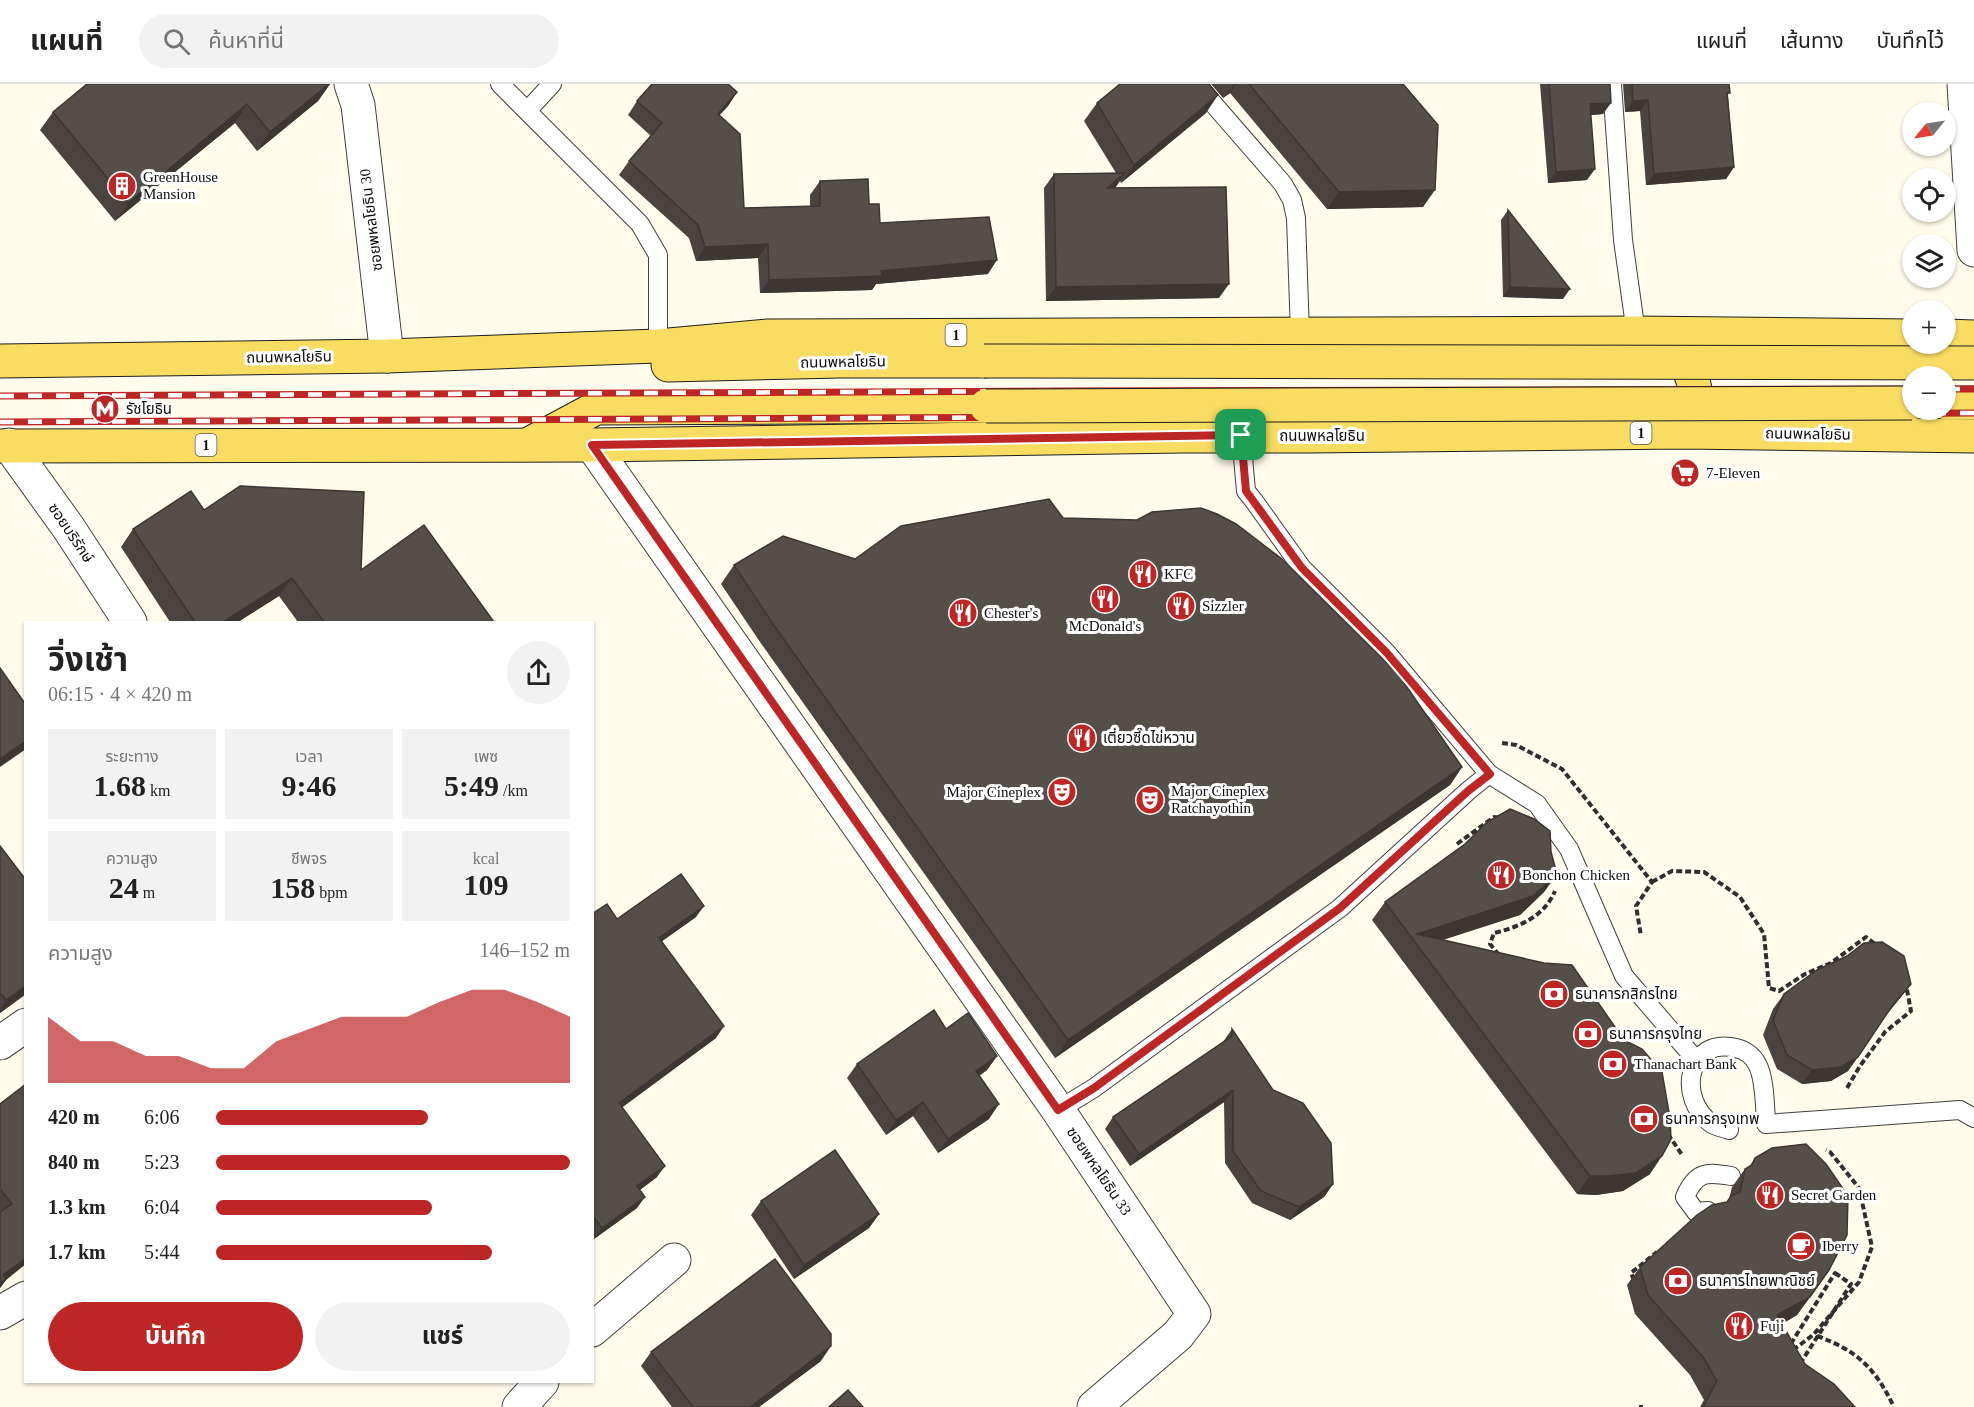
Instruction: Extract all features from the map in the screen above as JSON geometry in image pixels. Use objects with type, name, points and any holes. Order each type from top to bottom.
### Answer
[{"type":"main road","name":"ถนนพหลโยธิน","points":[[0,361],[387,356],[658,346],[768,336],[1636,333],[1902,336]]},
{"type":"main road","points":[[1670,334],[1687,365],[1696,395],[1690,420],[1681,432]]},
{"type":"main road","points":[[1956,336],[1974,337]]},
{"type":"main road","name":"ถนนพหลโยธิน","points":[[578,349],[640,366],[840,361],[1974,363]]},
{"type":"main road","name":"ถนนพหลโยธิน","points":[[526,445],[596,408],[1902,403]]},
{"type":"main road","points":[[1956,403],[1974,403]]},
{"type":"main road","name":"ถนนพหลโยธิน","points":[[5,446],[592,445],[1241,435],[1681,432],[1974,436]]},
{"type":"street","name":"ซอยพหลโยธิน 30","points":[[351,84],[358,105],[387,356]]},
{"type":"street","points":[[1964,84],[1974,250]]},
{"type":"street","name":"ซอยพหลโยธิน 33","points":[[592,445],[1058,1110],[1194,1314],[1178,1335],[1094,1407]]},
{"type":"street","name":"ซอยบริรักษ์","points":[[5,446],[68,527],[129,621]]},
{"type":"street","points":[[0,1043],[24,1026]]},
{"type":"street","points":[[594,1328],[674,1260]]},
{"type":"street","points":[[0,1313],[24,1299]]},
{"type":"street","points":[[519,1407],[541,1383]]},
{"type":"lane","points":[[500,84],[640,224],[658,255],[658,346]]},
{"type":"lane","points":[[527,111],[552,84]]},
{"type":"lane","points":[[1196,84],[1283,184],[1292,200],[1296,218],[1300,334]]},
{"type":"lane","points":[[1612,84],[1623,240],[1636,333]]},
{"type":"lane","points":[[1241,435],[1246,491],[1302,568],[1386,652],[1490,774],[1537,804],[1569,849],[1624,976],[1696,1060]]},
{"type":"lane","points":[[1058,1110],[1094,1088],[1340,908],[1437,818],[1490,774]]},
{"type":"lane","points":[[1729,1130],[1712,1124],[1696,1103],[1689,1078],[1696,1060],[1711,1048],[1727,1046],[1740,1049],[1751,1056],[1758,1065],[1762,1077],[1766,1124],[1960,1110],[1974,1118]]},
{"type":"lane","points":[[1708,1211],[1696,1212],[1685,1197],[1689,1189],[1698,1178],[1708,1172],[1731,1176]]},
{"type":"path","points":[[1460,738],[1516,745],[1562,770],[1652,882]]},
{"type":"path","points":[[1449,850],[1494,817],[1504,819]]},
{"type":"path","points":[[1437,818],[1458,843]]},
{"type":"path","points":[[1641,941],[1636,906],[1652,882],[1672,871],[1704,872],[1740,897],[1764,934],[1769,988],[1779,991],[1805,974],[1831,963],[1866,937],[1884,951]]},
{"type":"path","points":[[1505,963],[1490,944],[1494,933],[1519,927],[1545,908],[1555,892],[1553,883]]},
{"type":"path","points":[[1846,1089],[1884,1032],[1911,1011],[1905,976]]},
{"type":"path","points":[[1666,1131],[1698,1178]]},
{"type":"path","points":[[1820,1146],[1830,1152],[1859,1188],[1872,1247],[1859,1282],[1835,1309]]},
{"type":"path","points":[[1635,1284],[1631,1273],[1665,1245]]},
{"type":"path","points":[[1835,1273],[1851,1284],[1798,1367],[1782,1358],[1835,1273]]},
{"type":"path","points":[[1782,1358],[1816,1336]]},
{"type":"path","points":[[1816,1336],[1857,1355],[1884,1385],[1894,1407]]},
{"type":"building","name":"GreenHouse Mansion","points":[[87,84],[329,84],[270,132],[247,104],[128,203],[53,112]]},
{"type":"building","points":[[652,84],[728,84],[737,92],[718,114],[740,134],[744,208],[820,206],[820,181],[868,179],[869,204],[879,204],[880,223],[989,217],[997,260],[881,271],[882,276],[769,280],[768,244],[705,247],[698,225],[629,161],[662,123],[637,101]]},
{"type":"building","points":[[1120,84],[1209,84],[1218,95],[1134,165],[1097,103]]},
{"type":"building","points":[[1249,84],[1403,84],[1438,125],[1435,190],[1339,192]]},
{"type":"building","points":[[1549,84],[1610,84],[1611,103],[1590,104],[1595,169],[1556,172]]},
{"type":"building","points":[[1632,84],[1729,84],[1730,93],[1727,93],[1734,167],[1654,174],[1648,100],[1633,101]]},
{"type":"building","points":[[1125,173],[1107,188],[1226,187],[1229,284],[1056,287],[1054,174]]},
{"type":"building","points":[[1508,210],[1570,289],[1510,287]]},
{"type":"building","points":[[240,486],[364,492],[361,570],[424,525],[493,621],[323,621],[292,578],[225,621],[194,621],[133,529],[191,491],[204,510]]},
{"type":"building","name":"Major Cineplex Ratchayothin","points":[[1049,499],[1063,518],[1137,520],[1152,512],[1201,508],[1236,524],[1282,559],[1398,674],[1462,767],[1068,1040],[773,624],[734,565],[783,536],[855,559],[901,526]]},
{"type":"building","points":[[0,668],[24,702],[24,742],[0,759]]},
{"type":"building","points":[[1510,809],[1534,819],[1550,831],[1551,852],[1557,874],[1533,896],[1417,934],[1544,963],[1572,965],[1624,1040],[1642,1049],[1662,1072],[1670,1118],[1671,1139],[1662,1156],[1636,1173],[1590,1176],[1385,902],[1465,844],[1487,822]]},
{"type":"building","points":[[0,846],[24,877],[24,987],[6,1000],[2,995],[0,996]]},
{"type":"building","points":[[681,874],[704,906],[659,938],[724,1026],[619,1103],[665,1166],[637,1186],[645,1197],[602,1228],[594,1218],[594,913],[607,904],[617,919]]},
{"type":"building","points":[[1882,942],[1904,956],[1911,984],[1892,1006],[1858,1057],[1841,1067],[1812,1070],[1787,1055],[1773,1020],[1784,994],[1817,970],[1847,956],[1864,943]]},
{"type":"building","points":[[934,1010],[946,1029],[968,1013],[997,1056],[976,1071],[999,1104],[948,1139],[923,1102],[896,1120],[857,1064]]},
{"type":"building","points":[[1232,1029],[1273,1090],[1303,1103],[1331,1143],[1333,1184],[1299,1207],[1261,1191],[1233,1151],[1233,1090],[1139,1154],[1113,1117],[1232,1036]]},
{"type":"building","points":[[24,1086],[24,1259],[3,1275],[6,1279],[0,1283],[0,1212],[12,1204],[0,1189],[0,1104]]},
{"type":"building","points":[[1806,1144],[1826,1164],[1848,1196],[1847,1235],[1829,1270],[1810,1297],[1777,1315],[1805,1364],[1834,1384],[1855,1407],[1703,1407],[1717,1381],[1703,1357],[1648,1295],[1640,1267],[1697,1215],[1712,1205],[1727,1202],[1731,1196],[1740,1192],[1745,1169],[1752,1165],[1755,1158],[1772,1148]]},
{"type":"building","points":[[835,1150],[879,1214],[804,1265],[761,1201]]},
{"type":"building","points":[[775,1259],[831,1334],[831,1346],[750,1407],[693,1407],[651,1352]]},
{"type":"building","points":[[848,1390],[863,1407],[829,1407]]},
{"type":"railway","points":[[0,396],[1902,389]]},
{"type":"railway","points":[[1956,389],[1974,389]]},
{"type":"railway","points":[[0,422],[1974,413]]},
{"type":"place","name":"GreenHouse Mansion","points":[[122,186]]},
{"type":"place","name":"รัชโยธิน","points":[[105,409]]},
{"type":"place","name":"7-Eleven","points":[[1685,473]]},
{"type":"place","name":"KFC","points":[[1143,574]]},
{"type":"place","name":"McDonald's","points":[[1105,599]]},
{"type":"place","name":"Sizzler","points":[[1181,606]]},
{"type":"place","name":"Chester's","points":[[963,613]]},
{"type":"place","name":"เตี๋ยวซี๊ดไข่หวาน","points":[[1082,738]]},
{"type":"place","name":"Major Cineplex","points":[[1062,792]]},
{"type":"place","name":"Major Cineplex Ratchayothin","points":[[1150,800]]},
{"type":"place","name":"Bonchon Chicken","points":[[1501,875]]},
{"type":"place","name":"ธนาคารกสิกรไทย","points":[[1554,994]]},
{"type":"place","name":"ธนาคารกรุงไทย","points":[[1588,1034]]},
{"type":"place","name":"Thanachart Bank","points":[[1613,1064]]},
{"type":"place","name":"ธนาคารกรุงเทพ","points":[[1644,1119]]},
{"type":"place","name":"Secret Garden","points":[[1770,1195]]},
{"type":"place","name":"Iberry","points":[[1801,1246]]},
{"type":"place","name":"ธนาคารไทยพาณิชย์","points":[[1678,1281]]},
{"type":"place","name":"Fuji","points":[[1739,1326]]},
{"type":"route","points":[[1241,435],[1246,491],[1302,568],[1386,652],[1490,774],[1468,791],[1340,908],[1094,1088],[1058,1110],[592,445],[1241,435]]}]
